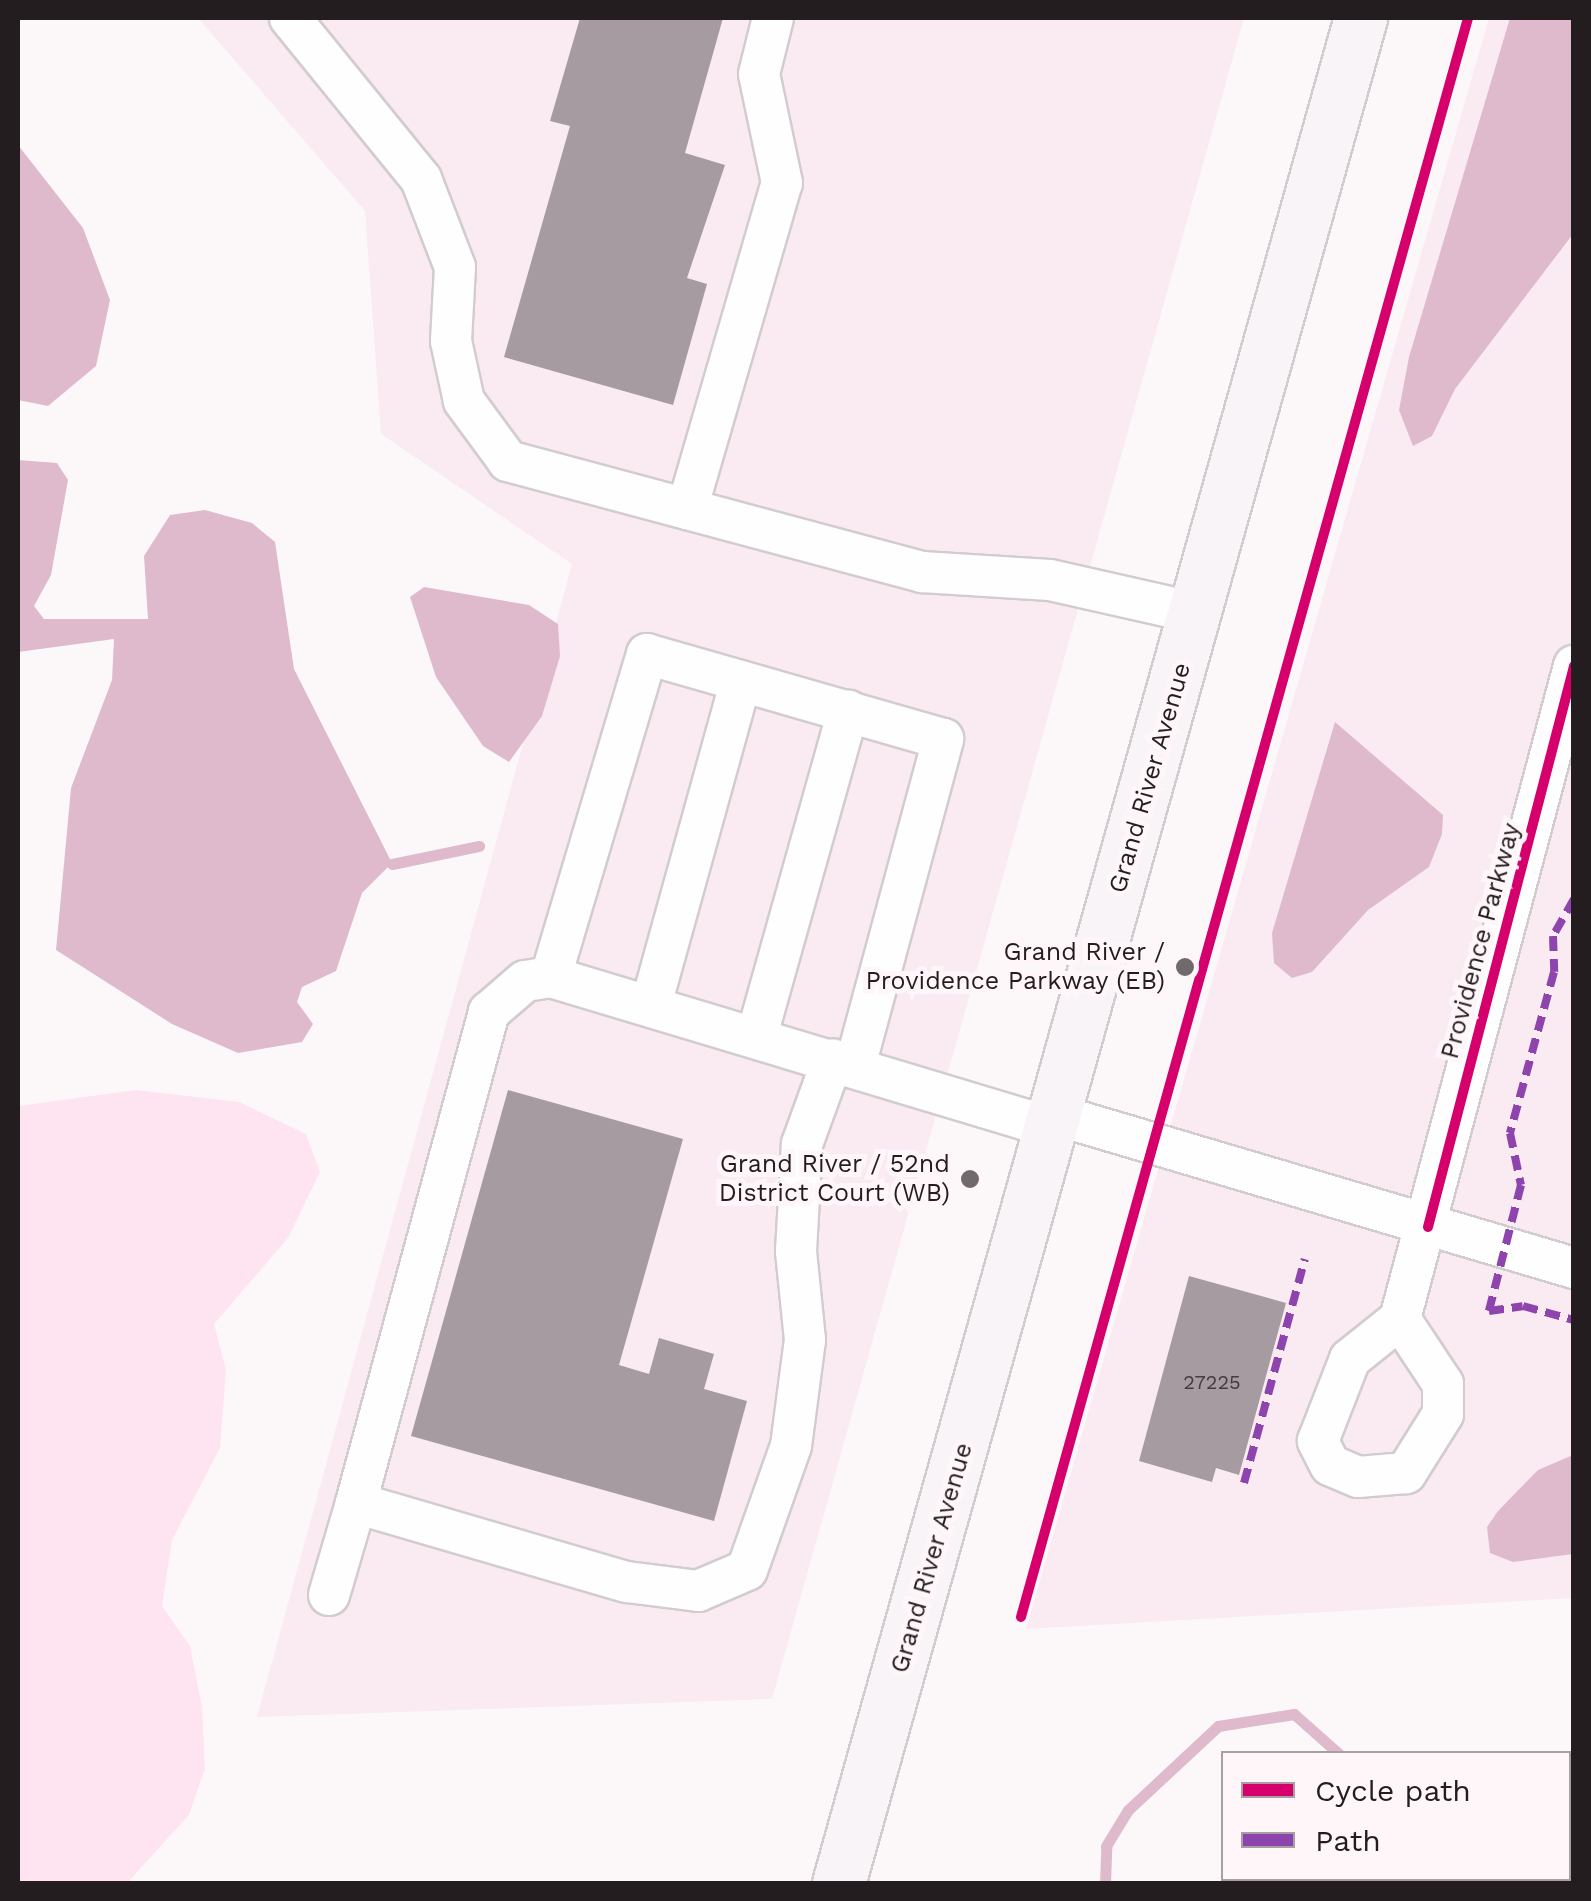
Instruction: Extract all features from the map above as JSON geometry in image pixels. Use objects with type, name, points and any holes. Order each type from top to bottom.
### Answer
[{"type":"main road","name":"Grand River Avenue","points":[[839,1884],[1361,18]]},
{"type":"street","points":[[290,18],[422,179],[455,267],[451,341],[464,402],[508,462],[922,572],[1050,580],[1196,613]]},
{"type":"street","points":[[686,509],[782,183],[758,74],[773,18]]},
{"type":"street","points":[[356,1502],[627,1582],[698,1591],[747,1570],[790,1446],[805,1340],[796,1251],[802,1144],[844,1062],[943,739],[647,654],[551,977]]},
{"type":"street","name":"Providence Parkway","points":[[1400,1319],[1428,1228],[1574,666]]},
{"type":"street","points":[[651,1005],[740,681]]},
{"type":"street","points":[[757,1035],[848,712]]},
{"type":"street","points":[[328,1596],[489,1012],[525,981],[551,977],[1574,1268]]},
{"type":"shaded area","points":[[198,18],[1244,18],[772,1699],[257,1717],[572,564],[381,434],[365,211]]},
{"type":"shaded area","points":[[1489,18],[1573,18],[1573,1598],[1026,1629]]},
{"type":"shaded area","points":[[1510,18],[1573,18],[1573,234],[1455,389],[1432,436],[1413,446],[1399,410],[1409,357]]},
{"type":"shaded area","points":[[18,145],[83,228],[110,300],[96,366],[48,406],[18,400]]},
{"type":"shaded area","points":[[18,460],[57,463],[68,480],[51,575],[34,606],[44,619],[148,619],[144,556],[170,515],[205,510],[252,523],[275,542],[294,669],[392,863],[362,893],[336,971],[302,987],[297,1002],[313,1024],[302,1042],[238,1053],[172,1024],[56,950],[71,788],[112,680],[114,639],[18,652]]},
{"type":"shaded area","points":[[424,587],[529,605],[558,624],[560,656],[542,716],[509,762],[483,746],[436,677],[410,597]]},
{"type":"shaded area","points":[[1335,722],[1443,815],[1442,834],[1429,867],[1368,910],[1312,972],[1292,978],[1274,963],[1272,933]]},
{"type":"shaded area","points":[[136,1090],[239,1102],[306,1134],[320,1172],[288,1238],[214,1324],[226,1370],[220,1448],[172,1540],[162,1606],[190,1646],[202,1707],[205,1768],[189,1815],[127,1883],[18,1883],[18,1106]]},
{"type":"shaded area","points":[[1573,1455],[1573,1554],[1513,1562],[1490,1553],[1487,1527],[1498,1511],[1538,1470]]},
{"type":"building","points":[[580,18],[723,18],[685,153],[725,165],[687,278],[707,284],[673,405],[504,357],[570,126],[550,121]]},
{"type":"building","points":[[508,1090],[683,1139],[619,1365],[649,1374],[659,1338],[714,1354],[704,1389],[747,1401],[714,1521],[411,1436]]},
{"type":"building","points":[[1189,1276],[1286,1303],[1239,1475],[1216,1468],[1212,1482],[1139,1461]]},
{"type":"waterway","points":[[392,864],[479,846]]},
{"type":"waterway","points":[[1105,1884],[1106,1846],[1128,1810],[1218,1726],[1294,1714],[1336,1751]]},
{"type":"marked path","points":[[1574,899],[1553,936],[1554,972],[1510,1133],[1521,1185],[1489,1311],[1523,1306],[1574,1320]]},
{"type":"marked path","points":[[1244,1483],[1305,1259]]},
{"type":"cycle path","points":[[1021,1617],[1468,18]]},
{"type":"cycle path","points":[[1428,1227],[1574,666]]},
{"type":"place","name":"Grand River / Providence Parkway (EB)","points":[[1185,967]]},
{"type":"place","name":"Grand River / 52nd District Court (WB)","points":[[970,1179]]}]
